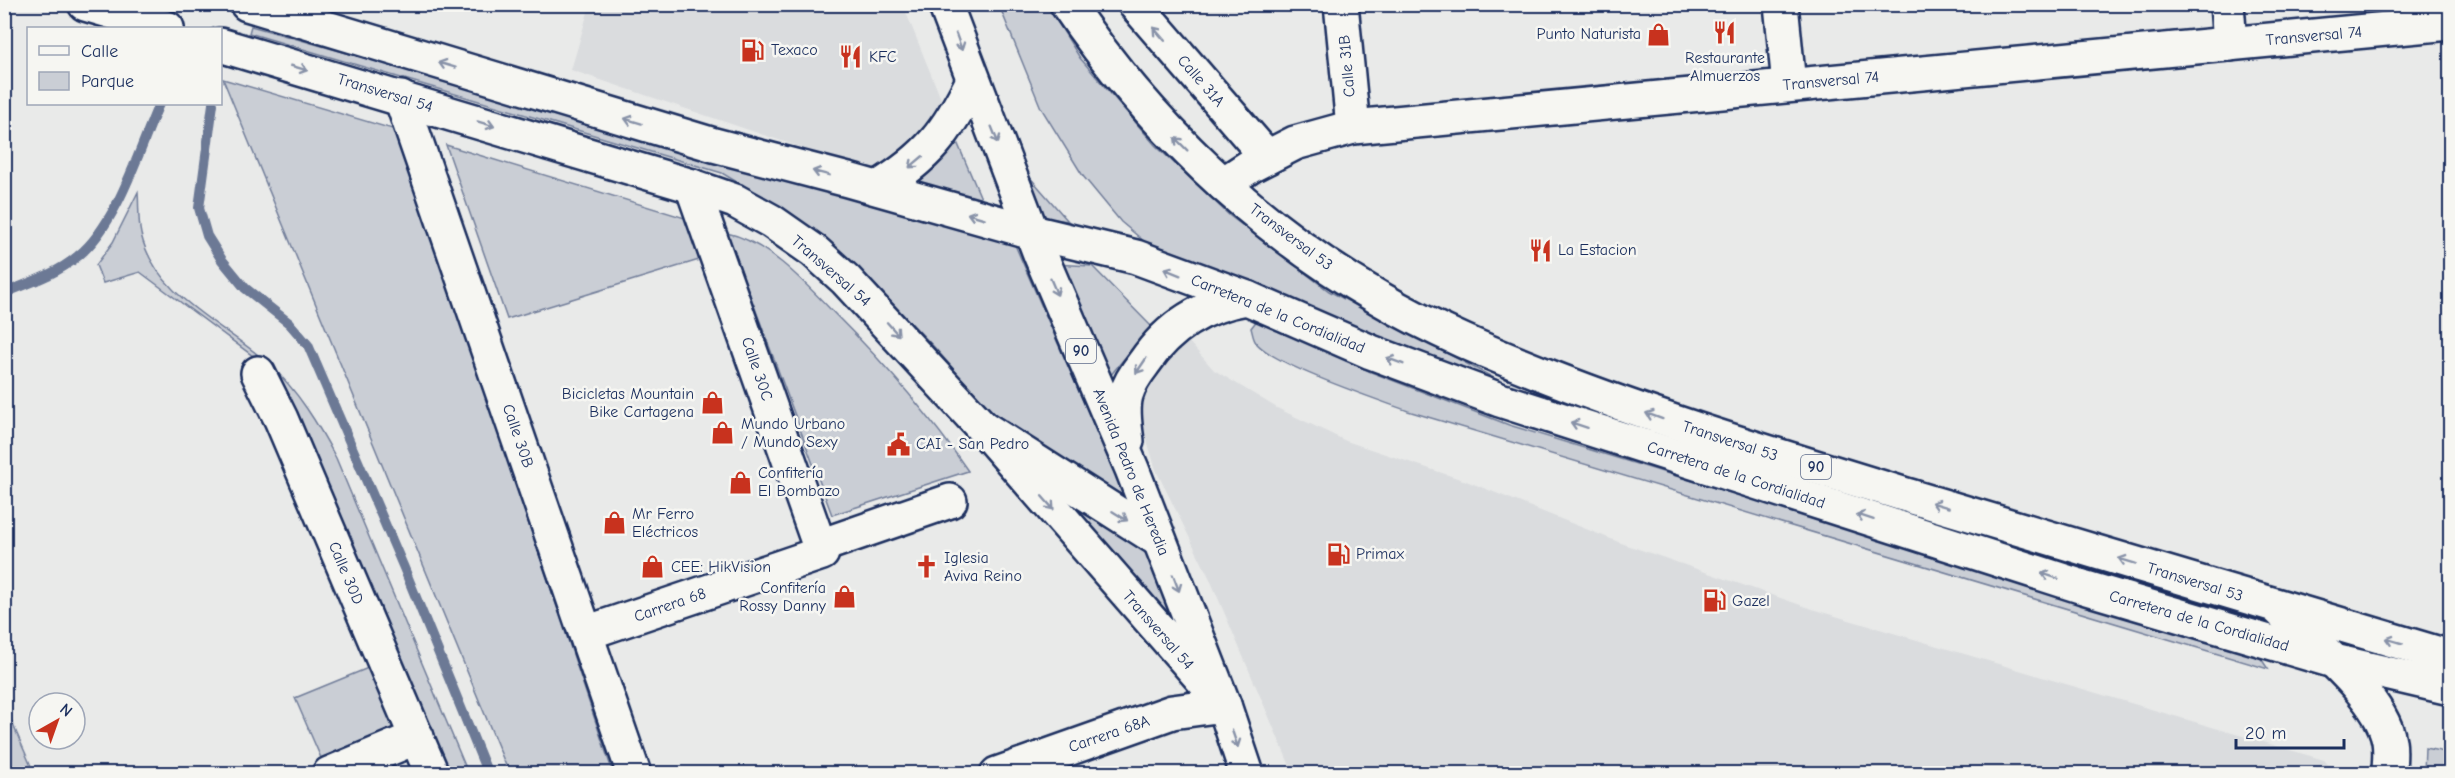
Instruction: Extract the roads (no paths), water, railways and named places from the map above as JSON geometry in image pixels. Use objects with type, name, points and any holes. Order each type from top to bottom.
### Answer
[{"type":"main road","points":[[85,4],[162,27]]},
{"type":"main road","name":"Avenida Pedro de Heredia","points":[[945,4],[1032,232],[1132,469],[1224,705],[1247,774]]},
{"type":"main road","points":[[1067,4],[1096,47],[1133,92],[1180,144],[1223,184]]},
{"type":"main road","name":"Calle 31A","points":[[1135,4],[1267,157]]},
{"type":"main road","name":"Calle 31B","points":[[1341,4],[1353,127]]},
{"type":"main road","points":[[1781,4],[1789,85]]},
{"type":"main road","points":[[2227,4],[2230,44]]},
{"type":"main road","points":[[250,6],[714,145],[878,188],[1032,232]]},
{"type":"main road","name":"Transversal 74","points":[[1223,184],[1267,157],[1296,143],[1353,127],[2451,23]]},
{"type":"main road","name":"Transversal 54","points":[[232,48],[692,186],[735,201],[771,221],[814,251],[882,317],[982,427],[1224,705]]},
{"type":"main road","points":[[878,188],[914,163],[940,138],[955,116],[973,80]]},
{"type":"main road","name":"Calle 30B","points":[[402,98],[634,774]]},
{"type":"main road","name":"Transversal 53","points":[[1223,184],[1316,258],[1378,298],[1434,327],[1602,397],[1697,430],[2275,606],[2451,657]]},
{"type":"main road","name":"Calle 30C","points":[[692,186],[821,550]]},
{"type":"main road","name":"Carretera de la Cordialidad","points":[[1032,232],[1136,257],[1246,298],[1371,352],[1500,400],[2083,587],[2330,660],[2451,688]]},
{"type":"main road","points":[[1132,469],[1125,423],[1125,396],[1136,373],[1168,334],[1194,315],[1211,307],[1246,298]]},
{"type":"main road","name":"Calle 30D","points":[[258,373],[281,419],[432,774]]},
{"type":"main road","points":[[982,427],[1159,540]]},
{"type":"main road","name":"Carrera 68","points":[[586,633],[821,550],[950,501]]},
{"type":"main road","points":[[2275,606],[2374,706],[2389,741],[2389,774]]},
{"type":"main road","name":"Carrera 68A","points":[[997,774],[1172,712],[1224,705]]},
{"type":"main road","points":[[329,774],[417,737]]},
{"type":"waterway","points":[[4,293],[61,268],[92,242],[104,226],[126,186],[159,105]]},
{"type":"waterway","points":[[213,105],[199,208],[207,236],[222,260],[245,288],[289,323],[308,345],[404,568],[488,774]]},
{"type":"place","name":"Restaurante Almuerzos","points":[[1725,33]]},
{"type":"place","name":"Punto Naturista","points":[[1659,34]]},
{"type":"place","name":"Texaco","points":[[753,50]]},
{"type":"place","name":"KFC","points":[[851,57]]},
{"type":"place","name":"La Estacion","points":[[1540,250]]},
{"type":"place","name":"Bicicletas Mountain Bike Cartagena","points":[[712,403]]},
{"type":"place","name":"Mundo Urbano / Mundo Sexy","points":[[723,433]]},
{"type":"place","name":"CAI - San Pedro","points":[[898,444]]},
{"type":"place","name":"Confitería El Bombazo","points":[[740,482]]},
{"type":"place","name":"Mr Ferro Eléctricos","points":[[614,523]]},
{"type":"place","name":"Primax","points":[[1338,554]]},
{"type":"place","name":"CEE: HikVision","points":[[653,567]]},
{"type":"place","name":"Iglesia Aviva Reino","points":[[926,567]]},
{"type":"place","name":"Confitería Rossy Danny","points":[[844,597]]},
{"type":"place","name":"Gazel","points":[[1714,601]]}]
